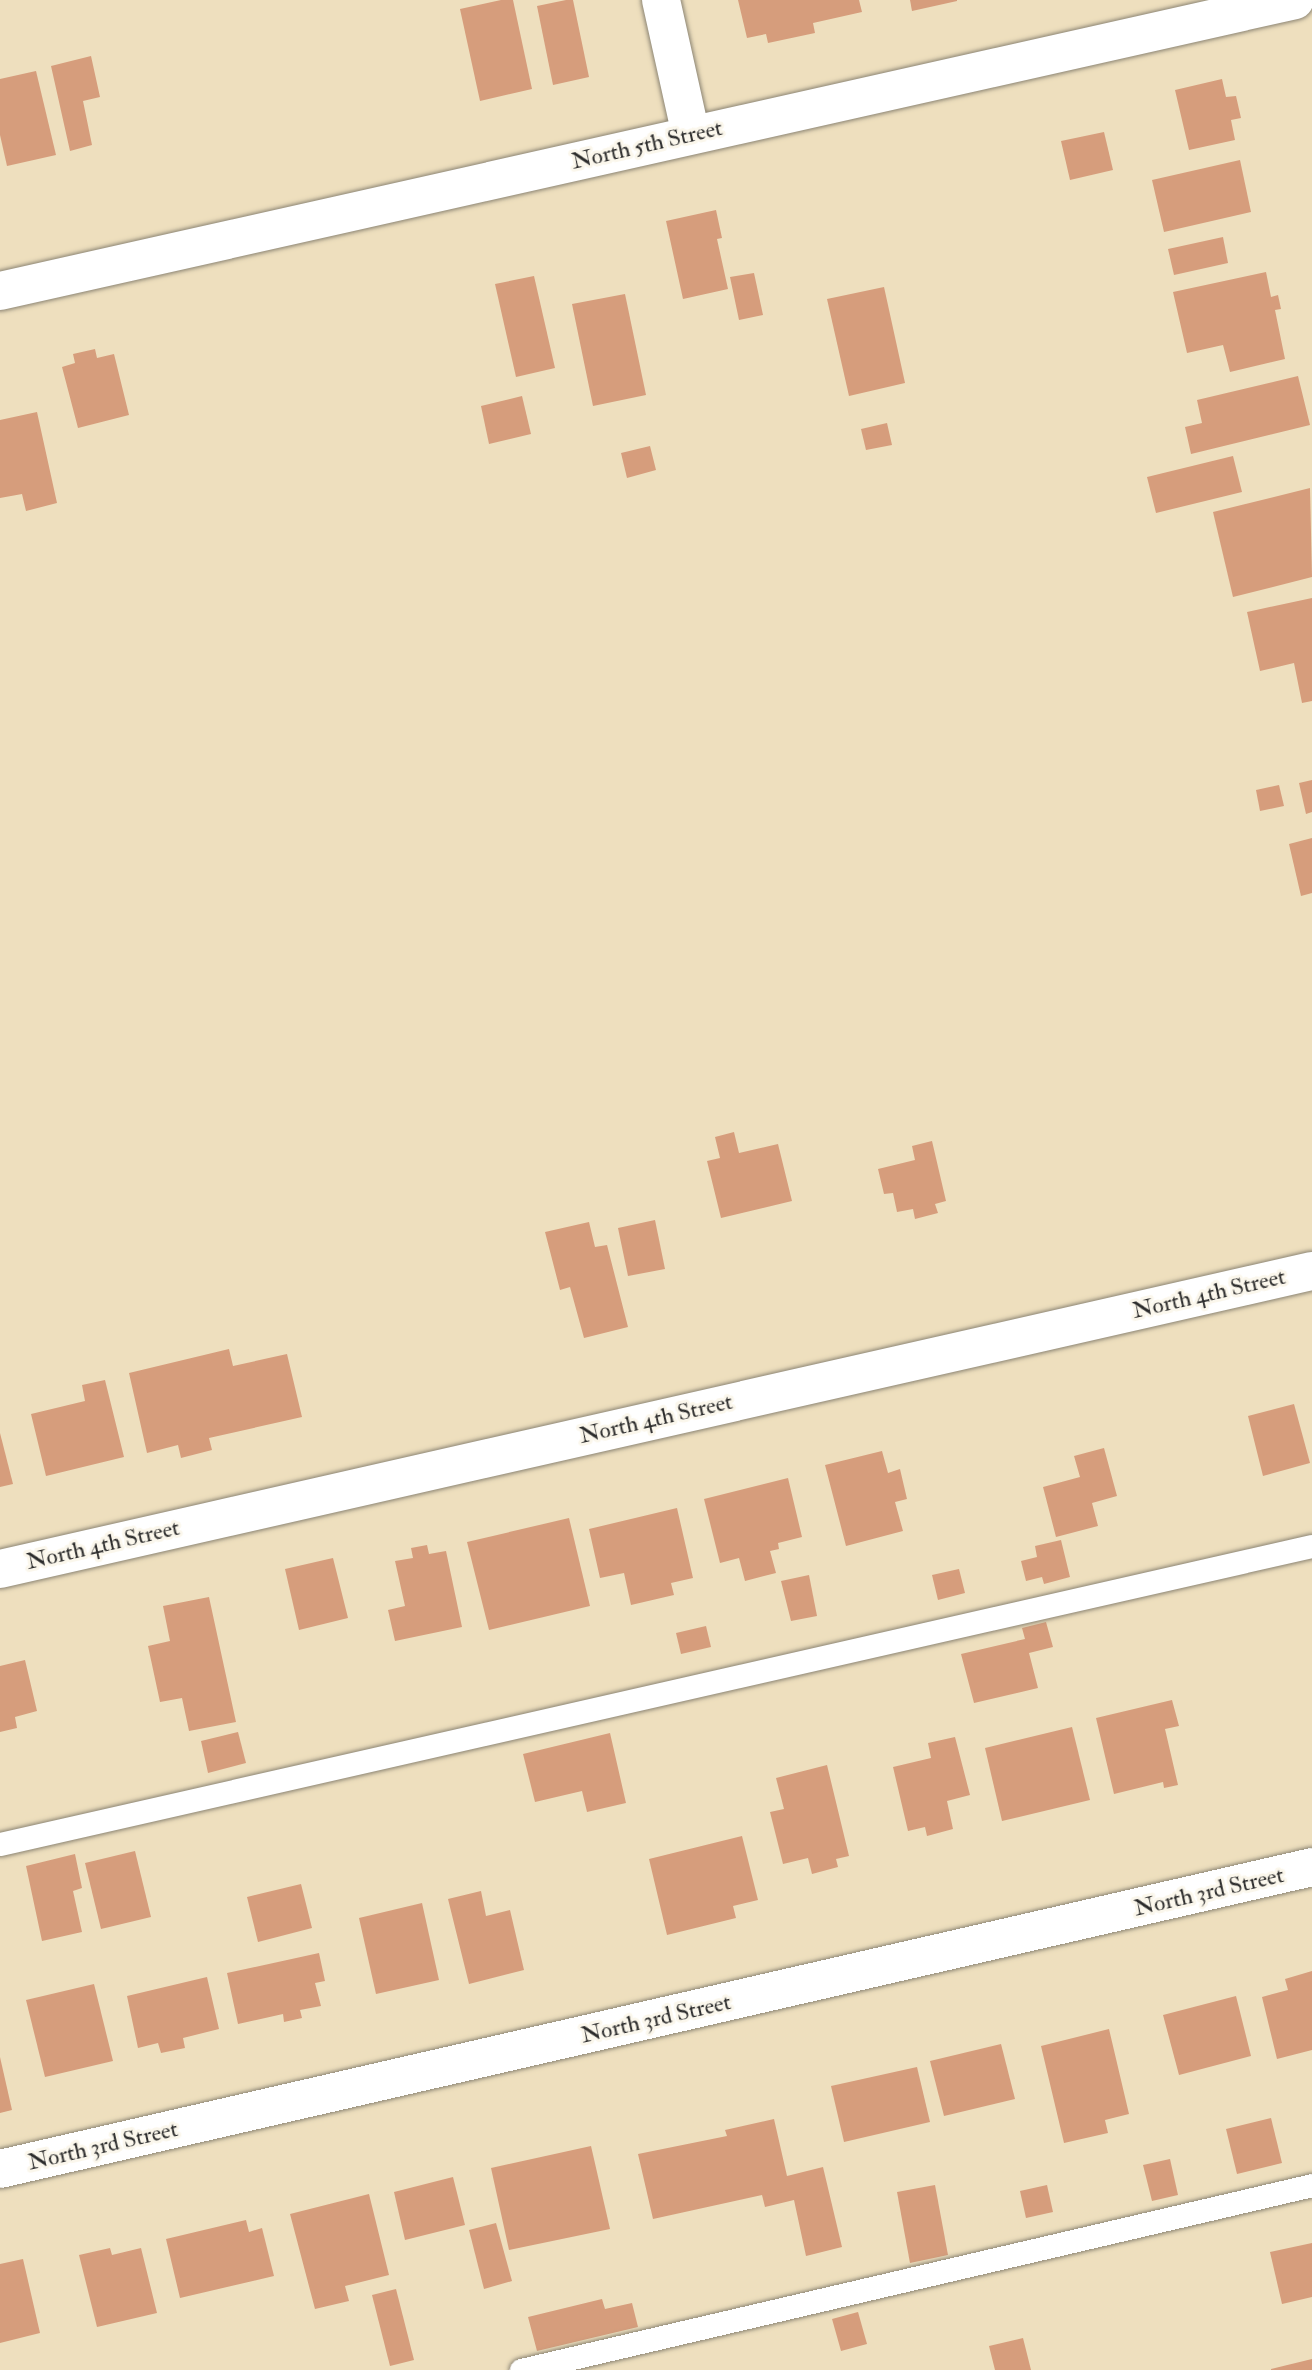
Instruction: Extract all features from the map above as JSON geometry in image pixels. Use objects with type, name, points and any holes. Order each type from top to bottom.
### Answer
[{"type":"street","points":[[661,0],[691,135]]},
{"type":"street","name":"North 5th Street","points":[[0,291],[1295,0]]},
{"type":"street","name":"North 4th Street","points":[[0,1569],[1312,1271]]},
{"type":"street","name":"North 3rd Street","points":[[0,2169],[1312,1867]]},
{"type":"lane","points":[[0,1844],[1312,1546]]},
{"type":"lane","points":[[521,2370],[1312,2185]]},
{"type":"building","points":[[513,0],[532,89],[480,101],[460,9]]},
{"type":"building","points":[[573,0],[589,77],[553,85],[537,6]]},
{"type":"building","points":[[738,0],[859,0],[862,12],[813,23],[815,33],[768,43],[766,34],[747,38]]},
{"type":"building","points":[[910,0],[957,0],[957,1],[912,11]]},
{"type":"building","points":[[91,56],[100,97],[83,101],[92,145],[70,151],[51,66]]},
{"type":"building","points":[[36,71],[56,155],[7,166],[0,135],[0,79]]},
{"type":"building","points":[[1222,79],[1226,97],[1236,96],[1241,118],[1231,120],[1235,140],[1189,150],[1175,90]]},
{"type":"building","points":[[1104,132],[1113,170],[1070,180],[1061,141]]},
{"type":"building","points":[[1240,160],[1251,212],[1164,232],[1152,180]]},
{"type":"building","points":[[716,210],[722,238],[717,239],[728,289],[683,299],[666,221]]},
{"type":"building","points":[[1223,237],[1228,263],[1174,275],[1168,249]]},
{"type":"building","points":[[1266,272],[1271,297],[1278,295],[1281,309],[1275,310],[1285,359],[1230,372],[1223,345],[1187,353],[1173,292]]},
{"type":"building","points":[[754,273],[763,315],[739,320],[730,277]]},
{"type":"building","points":[[534,276],[555,368],[516,377],[495,284]]},
{"type":"building","points":[[884,287],[905,383],[849,396],[827,299]]},
{"type":"building","points":[[625,294],[646,395],[593,406],[572,304]]},
{"type":"building","points":[[95,349],[97,358],[114,354],[129,415],[78,428],[62,367],[75,363],[73,354]]},
{"type":"building","points":[[1298,376],[1310,425],[1191,454],[1185,427],[1202,423],[1197,400]]},
{"type":"building","points":[[522,396],[531,434],[489,444],[481,406]]},
{"type":"building","points":[[37,412],[57,503],[26,511],[22,494],[0,498],[0,420]]},
{"type":"building","points":[[887,423],[892,445],[866,450],[861,429]]},
{"type":"building","points":[[650,446],[656,470],[627,478],[621,453]]},
{"type":"building","points":[[1233,456],[1242,492],[1156,513],[1147,477]]},
{"type":"building","points":[[1310,488],[1312,577],[1233,597],[1213,512]]},
{"type":"building","points":[[1312,598],[1312,701],[1302,703],[1294,663],[1260,671],[1247,612]]},
{"type":"building","points":[[1312,780],[1312,812],[1306,814],[1299,783]]},
{"type":"building","points":[[1279,785],[1284,806],[1260,811],[1256,790]]},
{"type":"building","points":[[1312,838],[1312,893],[1301,896],[1289,844]]},
{"type":"building","points":[[734,1132],[739,1153],[778,1144],[792,1201],[721,1218],[707,1161],[720,1158],[715,1137]]},
{"type":"building","points":[[932,1141],[946,1201],[935,1204],[938,1213],[915,1219],[913,1209],[897,1212],[893,1193],[884,1194],[878,1169],[915,1160],[912,1146]]},
{"type":"building","points":[[655,1220],[665,1269],[628,1276],[618,1228]]},
{"type":"building","points":[[589,1222],[595,1247],[607,1245],[628,1327],[584,1338],[570,1287],[560,1290],[545,1232]]},
{"type":"building","points":[[229,1349],[233,1366],[287,1354],[302,1417],[209,1438],[212,1450],[181,1458],[178,1445],[147,1453],[129,1373]]},
{"type":"building","points":[[105,1380],[124,1457],[46,1476],[31,1414],[85,1401],[82,1385]]},
{"type":"building","points":[[1294,1404],[1310,1463],[1263,1476],[1248,1416]]},
{"type":"building","points":[[0,1433],[13,1484],[0,1487]]},
{"type":"building","points":[[1104,1448],[1117,1496],[1092,1503],[1098,1526],[1056,1537],[1043,1487],[1080,1477],[1074,1456]]},
{"type":"building","points":[[882,1451],[888,1473],[900,1469],[907,1499],[895,1502],[903,1531],[846,1546],[825,1465]]},
{"type":"building","points":[[788,1478],[802,1537],[778,1543],[779,1549],[770,1551],[776,1573],[745,1581],[739,1558],[720,1563],[704,1499]]},
{"type":"building","points":[[677,1508],[693,1578],[671,1583],[674,1595],[631,1605],[624,1573],[600,1578],[589,1529]]},
{"type":"building","points":[[569,1518],[590,1606],[489,1630],[467,1542]]},
{"type":"building","points":[[1061,1540],[1070,1577],[1044,1584],[1042,1577],[1026,1581],[1021,1561],[1037,1557],[1035,1546]]},
{"type":"building","points":[[427,1545],[429,1554],[446,1551],[462,1627],[395,1641],[388,1610],[405,1606],[395,1561],[413,1558],[411,1548]]},
{"type":"building","points":[[333,1558],[348,1618],[299,1630],[285,1569]]},
{"type":"building","points":[[959,1569],[965,1593],[938,1600],[932,1575]]},
{"type":"building","points":[[809,1575],[817,1616],[791,1621],[781,1581]]},
{"type":"building","points":[[209,1597],[236,1722],[189,1731],[182,1698],[160,1702],[148,1646],[170,1641],[163,1606]]},
{"type":"building","points":[[1046,1622],[1053,1647],[1029,1653],[1038,1688],[974,1703],[961,1654],[1025,1639],[1022,1628]]},
{"type":"building","points":[[706,1626],[711,1647],[681,1654],[676,1633]]},
{"type":"building","points":[[25,1660],[37,1711],[15,1717],[17,1728],[0,1732],[0,1666]]},
{"type":"building","points":[[1172,1700],[1179,1726],[1165,1729],[1178,1785],[1164,1788],[1163,1782],[1114,1794],[1096,1718]]},
{"type":"building","points":[[1072,1727],[1090,1800],[1002,1821],[985,1748]]},
{"type":"building","points":[[238,1732],[246,1763],[208,1773],[201,1741]]},
{"type":"building","points":[[610,1733],[626,1803],[587,1812],[582,1791],[535,1802],[523,1754]]},
{"type":"building","points":[[955,1737],[970,1795],[947,1801],[953,1829],[927,1836],[925,1827],[908,1831],[893,1767],[931,1758],[928,1743]]},
{"type":"building","points":[[827,1765],[849,1856],[836,1859],[838,1867],[812,1874],[808,1858],[783,1864],[770,1812],[784,1809],[776,1778]]},
{"type":"building","points":[[742,1836],[758,1900],[733,1906],[736,1918],[667,1935],[649,1859]]},
{"type":"building","points":[[135,1851],[151,1917],[101,1929],[85,1863]]},
{"type":"building","points":[[75,1854],[82,1888],[73,1891],[82,1932],[42,1941],[26,1866]]},
{"type":"building","points":[[301,1884],[312,1928],[258,1942],[247,1897]]},
{"type":"building","points":[[481,1891],[486,1916],[510,1910],[524,1970],[469,1984],[448,1899]]},
{"type":"building","points":[[422,1903],[439,1980],[376,1994],[359,1918]]},
{"type":"building","points":[[319,1953],[325,1981],[315,1983],[321,2006],[300,2010],[302,2018],[284,2022],[283,2014],[238,2024],[227,1973]]},
{"type":"building","points":[[1312,1971],[1312,2050],[1277,2059],[1262,1997],[1288,1990],[1285,1979]]},
{"type":"building","points":[[207,1977],[219,2029],[183,2038],[185,2048],[161,2053],[158,2043],[138,2048],[127,1996]]},
{"type":"building","points":[[94,1984],[113,2061],[45,2077],[26,2000]]},
{"type":"building","points":[[1236,1996],[1251,2056],[1179,2075],[1163,2015]]},
{"type":"building","points":[[1109,2029],[1129,2114],[1105,2120],[1108,2133],[1064,2143],[1041,2046]]},
{"type":"building","points":[[1001,2044],[1015,2099],[944,2116],[930,2061]]},
{"type":"building","points":[[0,2057],[12,2110],[0,2113]]},
{"type":"building","points":[[917,2067],[930,2122],[844,2142],[831,2086]]},
{"type":"building","points":[[1271,2118],[1282,2163],[1237,2174],[1226,2129]]},
{"type":"building","points":[[774,2119],[787,2176],[823,2167],[842,2247],[806,2256],[794,2200],[765,2207],[762,2195],[653,2219],[638,2154],[727,2136],[725,2130]]},
{"type":"building","points":[[591,2146],[610,2229],[509,2250],[491,2168]]},
{"type":"building","points":[[1170,2159],[1178,2195],[1152,2201],[1143,2165]]},
{"type":"building","points":[[453,2177],[465,2225],[405,2240],[394,2192]]},
{"type":"building","points":[[935,2185],[948,2255],[910,2263],[897,2192]]},
{"type":"building","points":[[1047,2185],[1053,2212],[1026,2218],[1020,2191]]},
{"type":"building","points":[[369,2194],[389,2275],[345,2286],[349,2301],[315,2309],[290,2214]]},
{"type":"building","points":[[246,2220],[249,2232],[262,2228],[274,2276],[180,2298],[166,2239]]},
{"type":"building","points":[[496,2223],[512,2281],[484,2289],[469,2230]]},
{"type":"building","points":[[1312,2243],[1312,2297],[1282,2304],[1270,2252]]},
{"type":"building","points":[[110,2248],[112,2255],[141,2248],[157,2313],[97,2327],[79,2255]]},
{"type":"building","points":[[23,2259],[40,2333],[0,2343],[0,2264]]},
{"type":"building","points":[[396,2289],[414,2360],[390,2366],[372,2295]]},
{"type":"building","points":[[602,2299],[605,2309],[632,2303],[638,2327],[537,2351],[528,2317]]},
{"type":"building","points":[[858,2312],[867,2344],[841,2351],[832,2319]]},
{"type":"building","points":[[1023,2338],[1031,2370],[995,2370],[989,2346]]},
{"type":"building","points":[[1312,2359],[1312,2370],[1271,2370],[1271,2369]]}]
